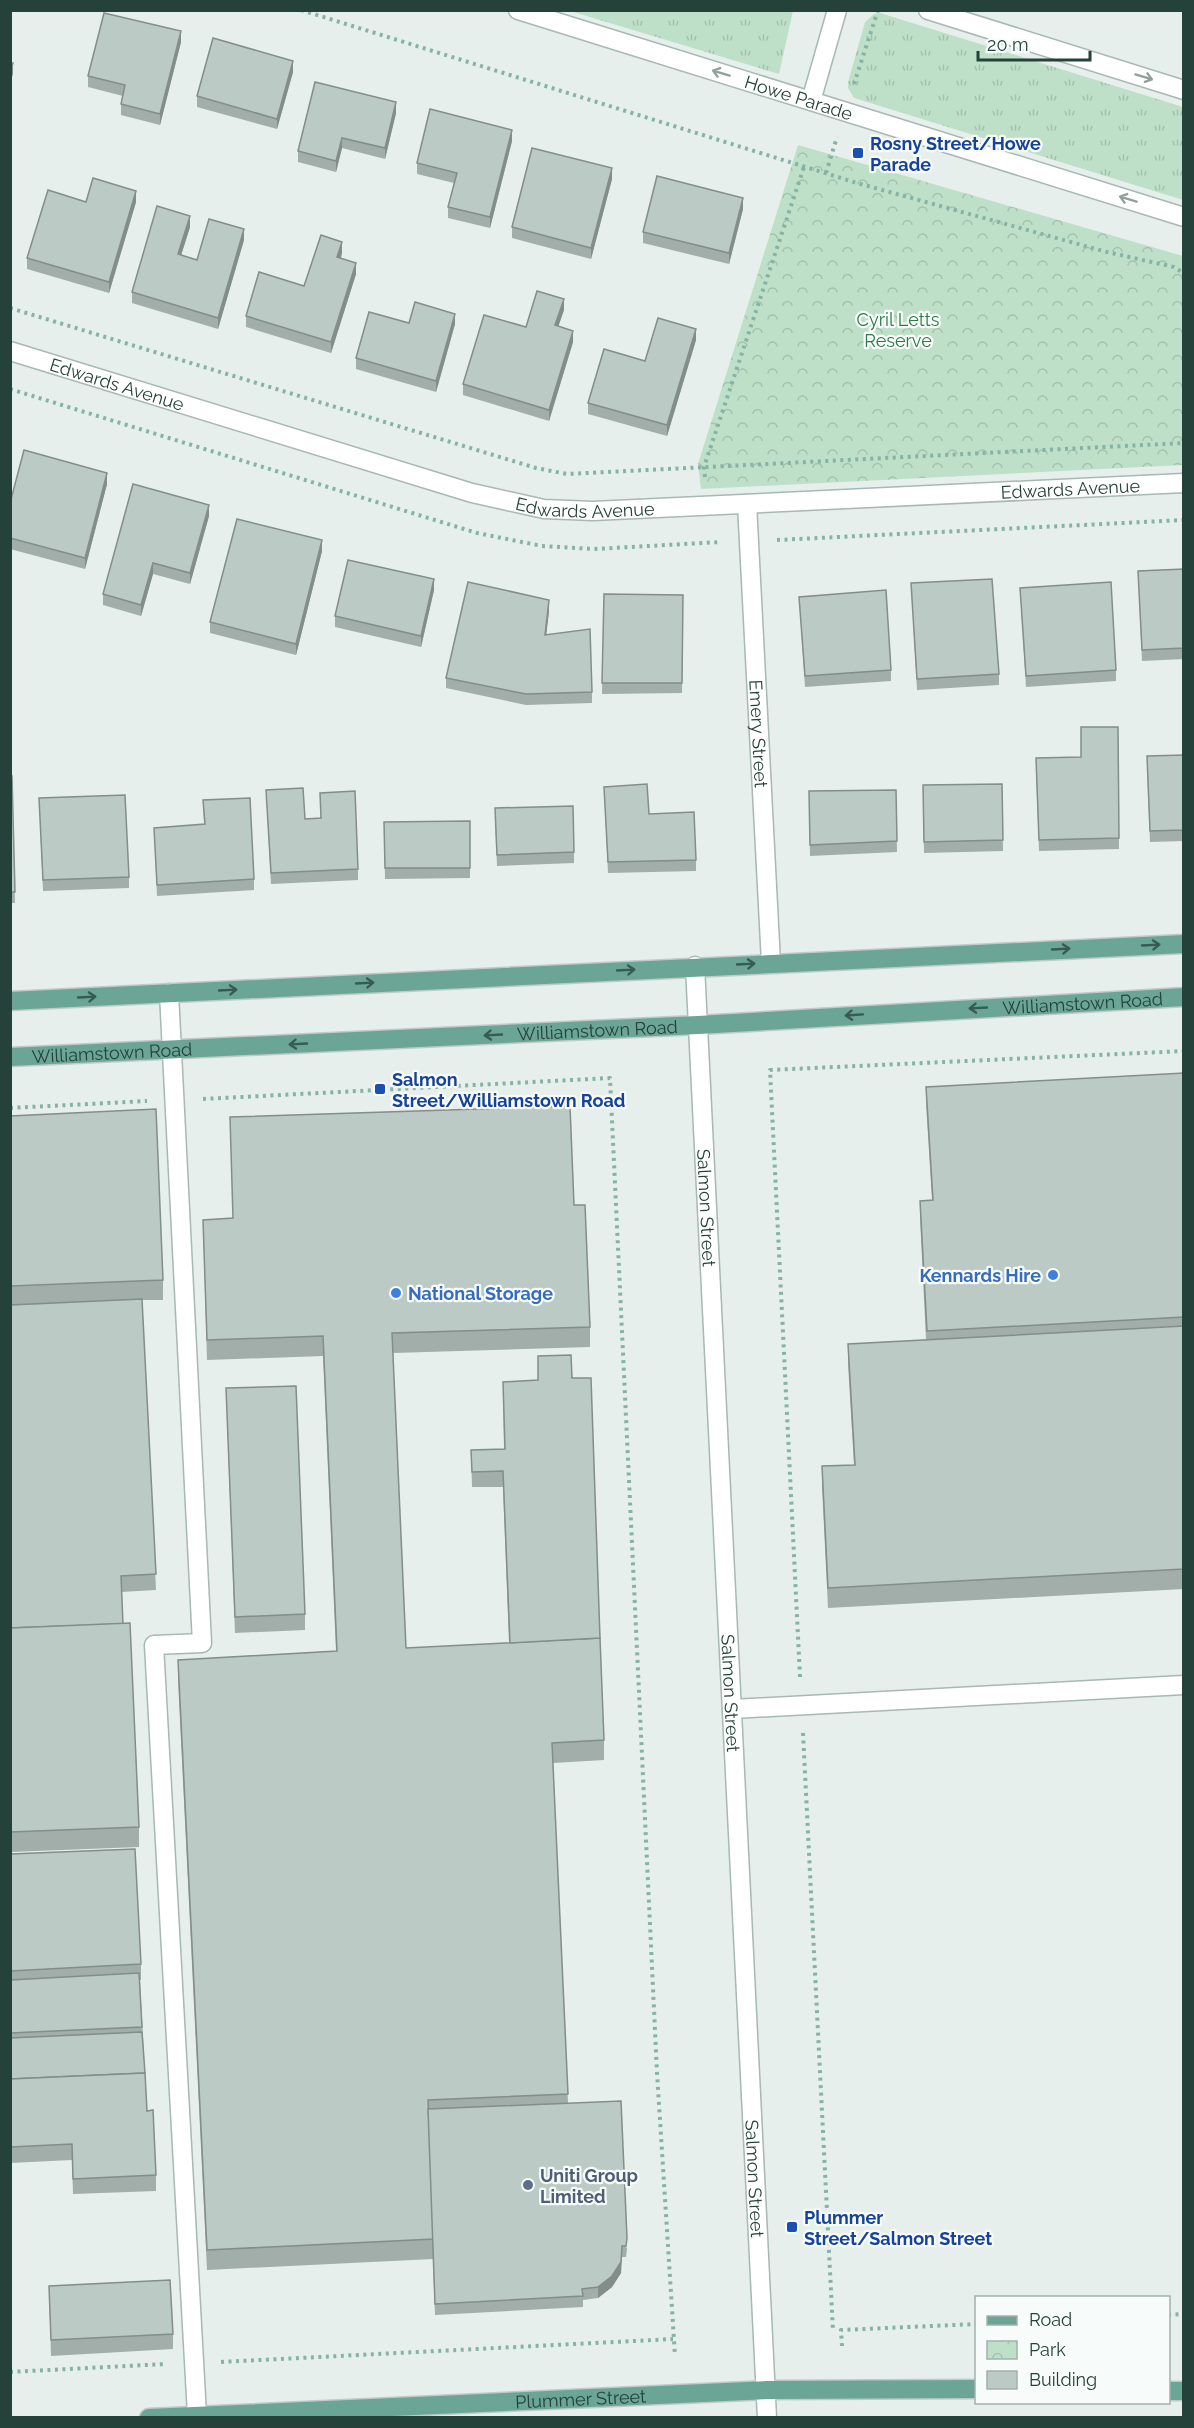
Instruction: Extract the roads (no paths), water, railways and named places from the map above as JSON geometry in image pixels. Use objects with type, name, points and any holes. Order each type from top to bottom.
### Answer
[{"type":"main road","points":[[10,1001],[1184,944]]},
{"type":"main road","name":"Williamstown Road","points":[[10,1057],[698,1025],[1184,997]]},
{"type":"main road","name":"Plummer Street","points":[[149,2418],[767,2390],[975,2389]]},
{"type":"street","name":"Howe Parade","points":[[518,10],[1184,217]]},
{"type":"street","points":[[811,101],[837,10]]},
{"type":"street","points":[[928,10],[1184,90]]},
{"type":"street","name":"Edwards Avenue","points":[[10,351],[472,493],[544,509],[576,511],[1184,483]]},
{"type":"street","name":"Emery Street","points":[[747,504],[771,963]]},
{"type":"street","name":"Salmon Street","points":[[695,966],[767,2418]]},
{"type":"street","points":[[169,993],[202,1643],[154,1645],[197,2415]]},
{"type":"street","points":[[733,1710],[1184,1685]]},
{"type":"place","name":"Rosny Street/Howe Parade","points":[[858,153]]},
{"type":"place","name":"Salmon Street/Williamstown Road","points":[[380,1089]]},
{"type":"place","name":"Kennards Hire","points":[[1053,1275]]},
{"type":"place","name":"National Storage","points":[[396,1293]]},
{"type":"place","name":"Uniti Group Limited","points":[[528,2185]]},
{"type":"place","name":"Plummer Street/Salmon Street","points":[[792,2227]]},
{"type":"park label","name":"Cyril Letts Reserve","points":[[898,329]]}]
